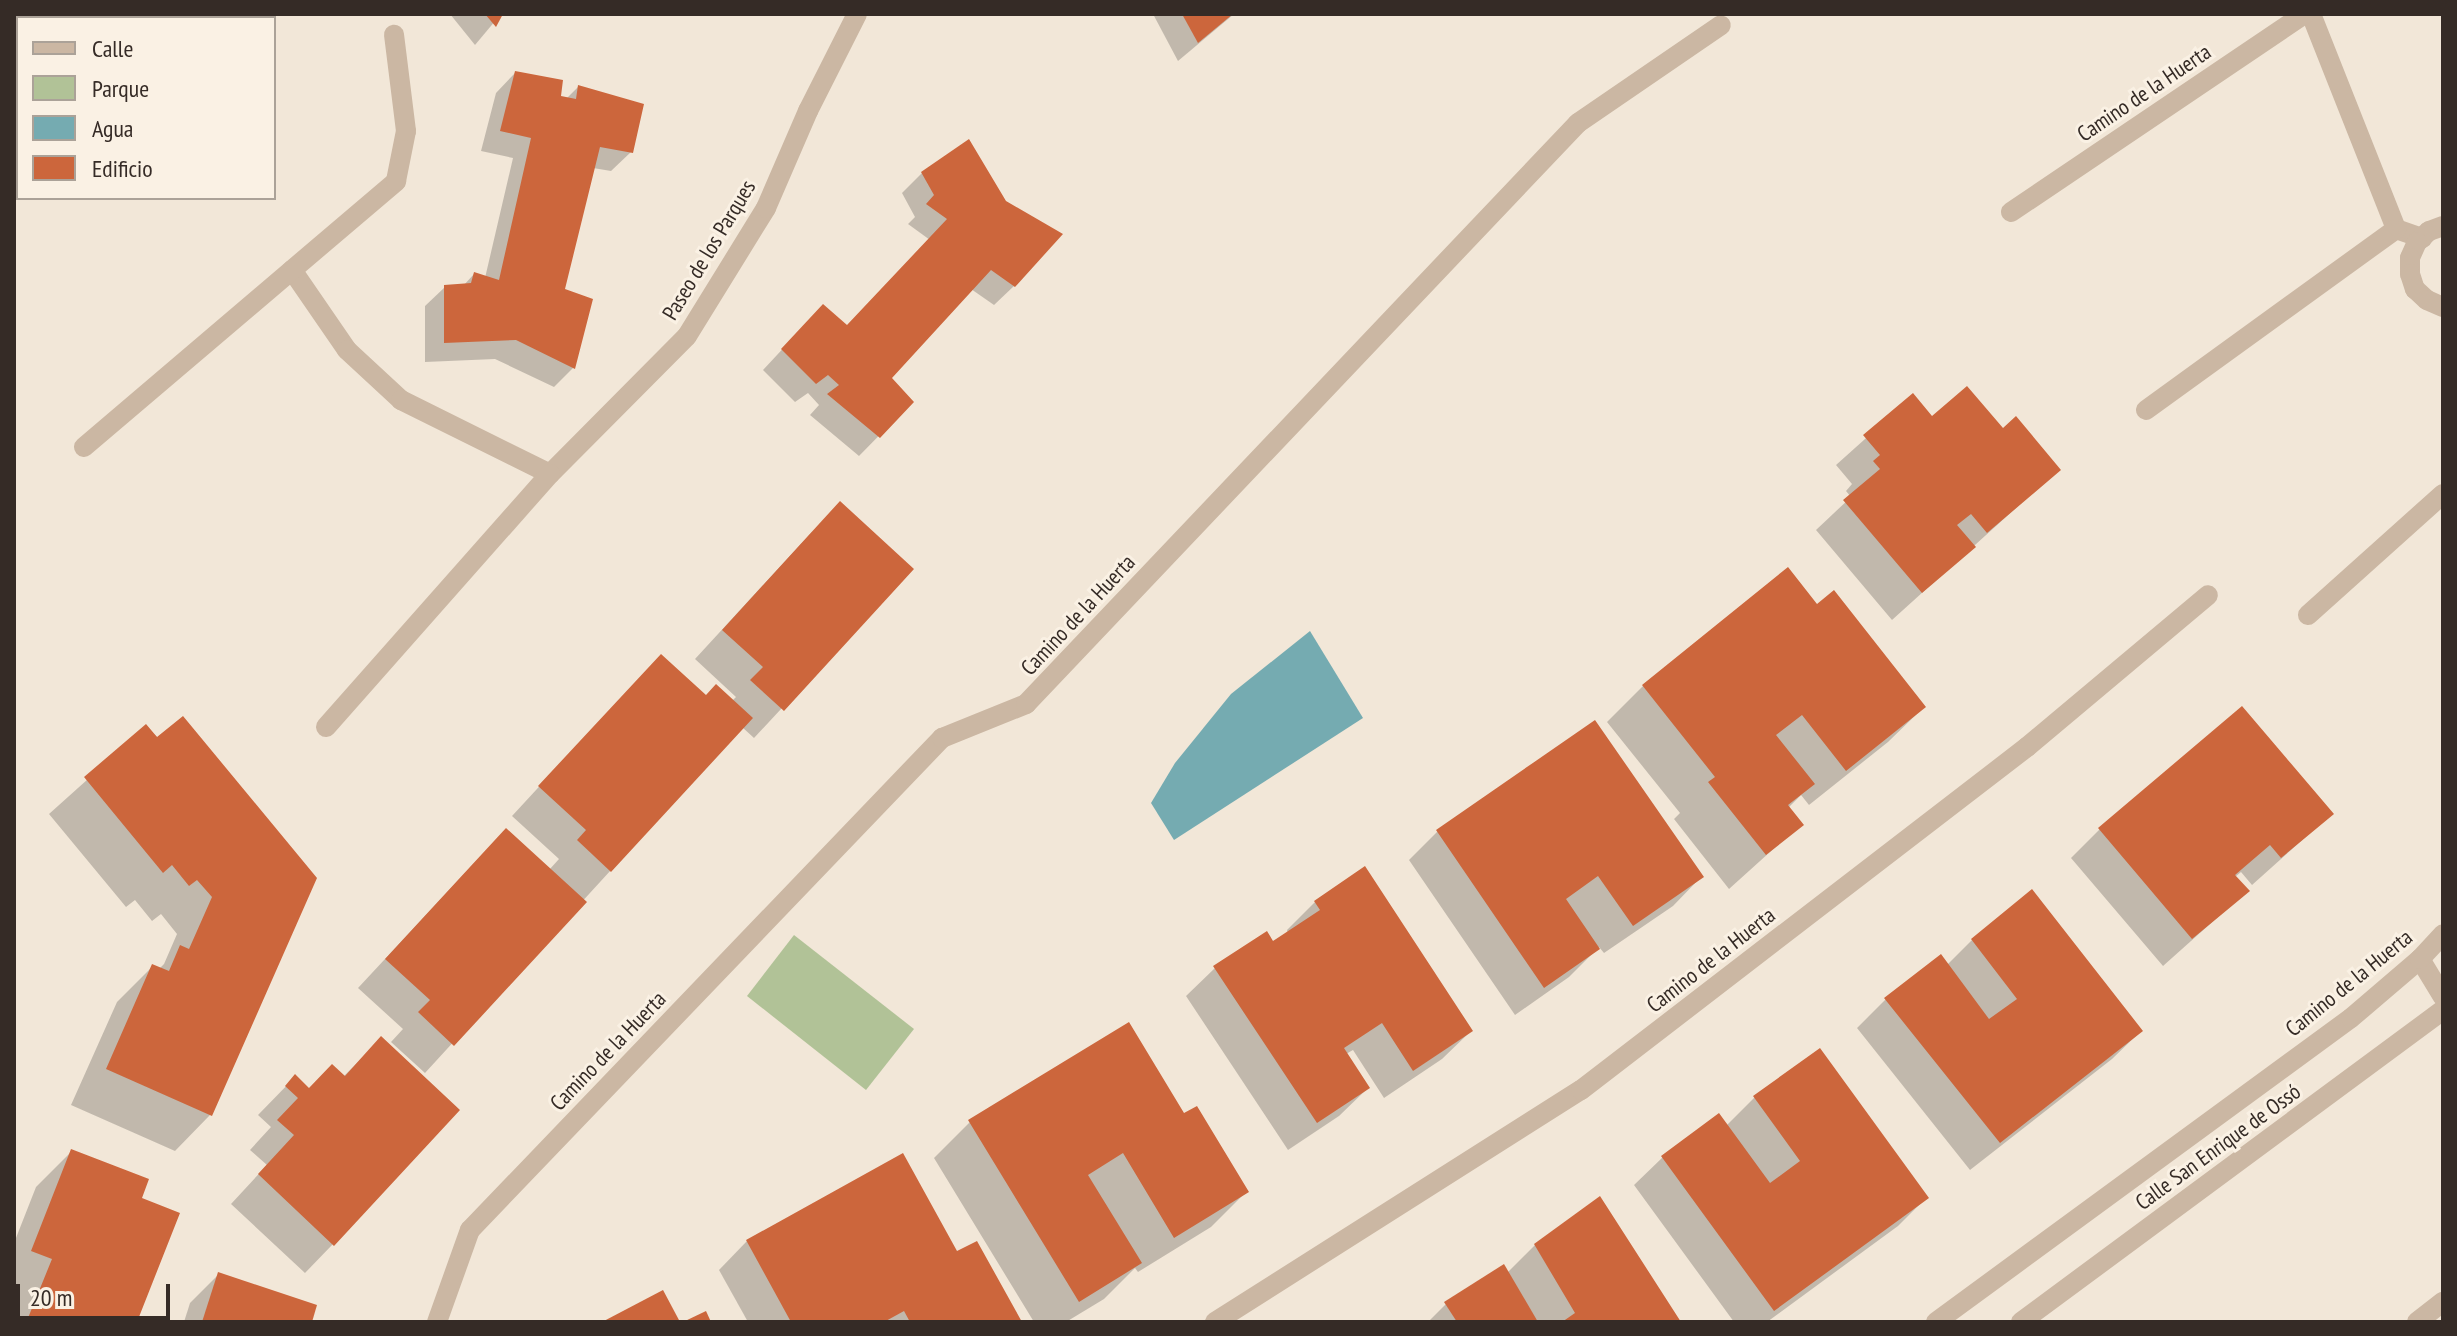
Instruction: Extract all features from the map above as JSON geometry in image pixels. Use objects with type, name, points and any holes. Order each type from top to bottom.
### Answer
[{"type":"street","name":"Paseo de los Parques","points":[[326,727],[550,474],[687,336],[766,208],[808,111],[857,14]]},
{"type":"street","name":"Camino de la Huerta","points":[[2011,212],[2304,14]]},
{"type":"street","points":[[2311,14],[2396,229],[2422,238]]},
{"type":"street","name":"Camino de la Huerta","points":[[437,1322],[470,1230],[942,738],[1026,704],[1578,123],[1721,25]]},
{"type":"street","points":[[84,447],[396,181],[406,131],[394,35]]},
{"type":"street","points":[[2443,226],[2422,238],[2410,258],[2410,274],[2415,289],[2427,300],[2443,307]]},
{"type":"street","points":[[2146,410],[2396,229]]},
{"type":"street","points":[[292,270],[347,350],[401,400],[550,474]]},
{"type":"street","points":[[2308,615],[2443,494]]},
{"type":"street","name":"Camino de la Huerta","points":[[1215,1322],[1581,1090],[2027,747],[2208,595]]},
{"type":"street","name":"Camino de la Huerta","points":[[1936,1322],[2351,1018],[2420,959],[2443,934]]},
{"type":"street","points":[[2420,959],[2443,997]]},
{"type":"street","name":"Calle San Enrique de Ossó","points":[[2021,1322],[2443,1010]]},
{"type":"street","points":[[2417,1322],[2443,1302]]},
{"type":"green space","points":[[794,935],[914,1029],[866,1090],[747,996]]},
{"type":"water","points":[[1310,631],[1363,718],[1174,840],[1151,803],[1175,763],[1231,694]]},
{"type":"building","points":[[485,14],[503,14],[496,27]]},
{"type":"building","points":[[1182,14],[1233,14],[1198,43]]},
{"type":"building","points":[[515,71],[563,80],[561,96],[576,99],[578,85],[644,104],[633,153],[600,147],[565,289],[593,299],[575,369],[516,340],[444,343],[444,285],[471,283],[474,272],[499,280],[531,138],[500,131]]},
{"type":"building","points":[[969,139],[1006,201],[1063,234],[1015,287],[991,270],[892,378],[914,402],[880,438],[827,394],[839,385],[828,375],[816,384],[781,349],[823,304],[847,325],[947,219],[926,204],[934,195],[921,172]]},
{"type":"building","points":[[1967,386],[2003,428],[2016,416],[2061,470],[1987,533],[1971,514],[1957,525],[1976,547],[1922,593],[1843,500],[1880,469],[1873,461],[1880,455],[1863,435],[1913,393],[1932,416]]},
{"type":"building","points":[[840,501],[914,569],[784,711],[750,680],[763,667],[722,630]]},
{"type":"building","points":[[1788,567],[1817,604],[1834,590],[1926,707],[1846,771],[1802,715],[1776,735],[1815,784],[1788,805],[1804,825],[1766,855],[1708,782],[1715,777],[1642,685]]},
{"type":"building","points":[[661,654],[706,695],[716,684],[753,718],[611,872],[577,840],[586,830],[538,786]]},
{"type":"building","points":[[2242,706],[2334,814],[2281,858],[2270,845],[2235,875],[2250,891],[2192,939],[2098,828]]},
{"type":"building","points":[[183,716],[317,878],[212,1116],[106,1069],[152,964],[169,971],[180,945],[189,949],[212,897],[197,880],[189,886],[172,865],[163,873],[84,777],[146,724],[157,737]]},
{"type":"building","points":[[1595,720],[1704,877],[1633,926],[1598,876],[1566,899],[1600,949],[1544,988],[1436,830]]},
{"type":"building","points":[[506,828],[587,902],[454,1046],[418,1012],[430,1000],[385,959]]},
{"type":"building","points":[[1365,866],[1473,1031],[1413,1071],[1382,1023],[1344,1048],[1370,1088],[1317,1123],[1213,966],[1267,931],[1273,941],[1320,910],[1314,901]]},
{"type":"building","points":[[2032,889],[2143,1031],[2000,1143],[1884,998],[1941,954],[1989,1019],[2017,999],[1971,939]]},
{"type":"building","points":[[1129,1022],[1184,1113],[1197,1106],[1249,1192],[1174,1238],[1123,1153],[1088,1175],[1142,1263],[1079,1302],[968,1120]]},
{"type":"building","points":[[381,1036],[460,1110],[334,1246],[258,1174],[294,1135],[277,1120],[298,1098],[285,1086],[295,1074],[309,1088],[332,1064],[345,1076]]},
{"type":"building","points":[[1820,1048],[1929,1198],[1774,1311],[1661,1156],[1719,1113],[1770,1183],[1800,1161],[1753,1096]]},
{"type":"building","points":[[71,1149],[149,1179],[142,1198],[180,1213],[137,1322],[38,1322],[28,1318],[52,1259],[31,1251]]},
{"type":"building","points":[[903,1153],[957,1251],[977,1241],[1022,1322],[910,1322],[904,1311],[884,1322],[791,1322],[746,1240]]},
{"type":"building","points":[[1600,1196],[1681,1322],[1562,1322],[1575,1313],[1534,1244]]},
{"type":"building","points":[[1504,1264],[1538,1322],[1457,1322],[1444,1302]]},
{"type":"building","points":[[218,1272],[317,1305],[312,1322],[202,1322]]},
{"type":"building","points":[[663,1290],[680,1322],[602,1322]]},
{"type":"building","points":[[706,1311],[711,1322],[683,1322]]}]
